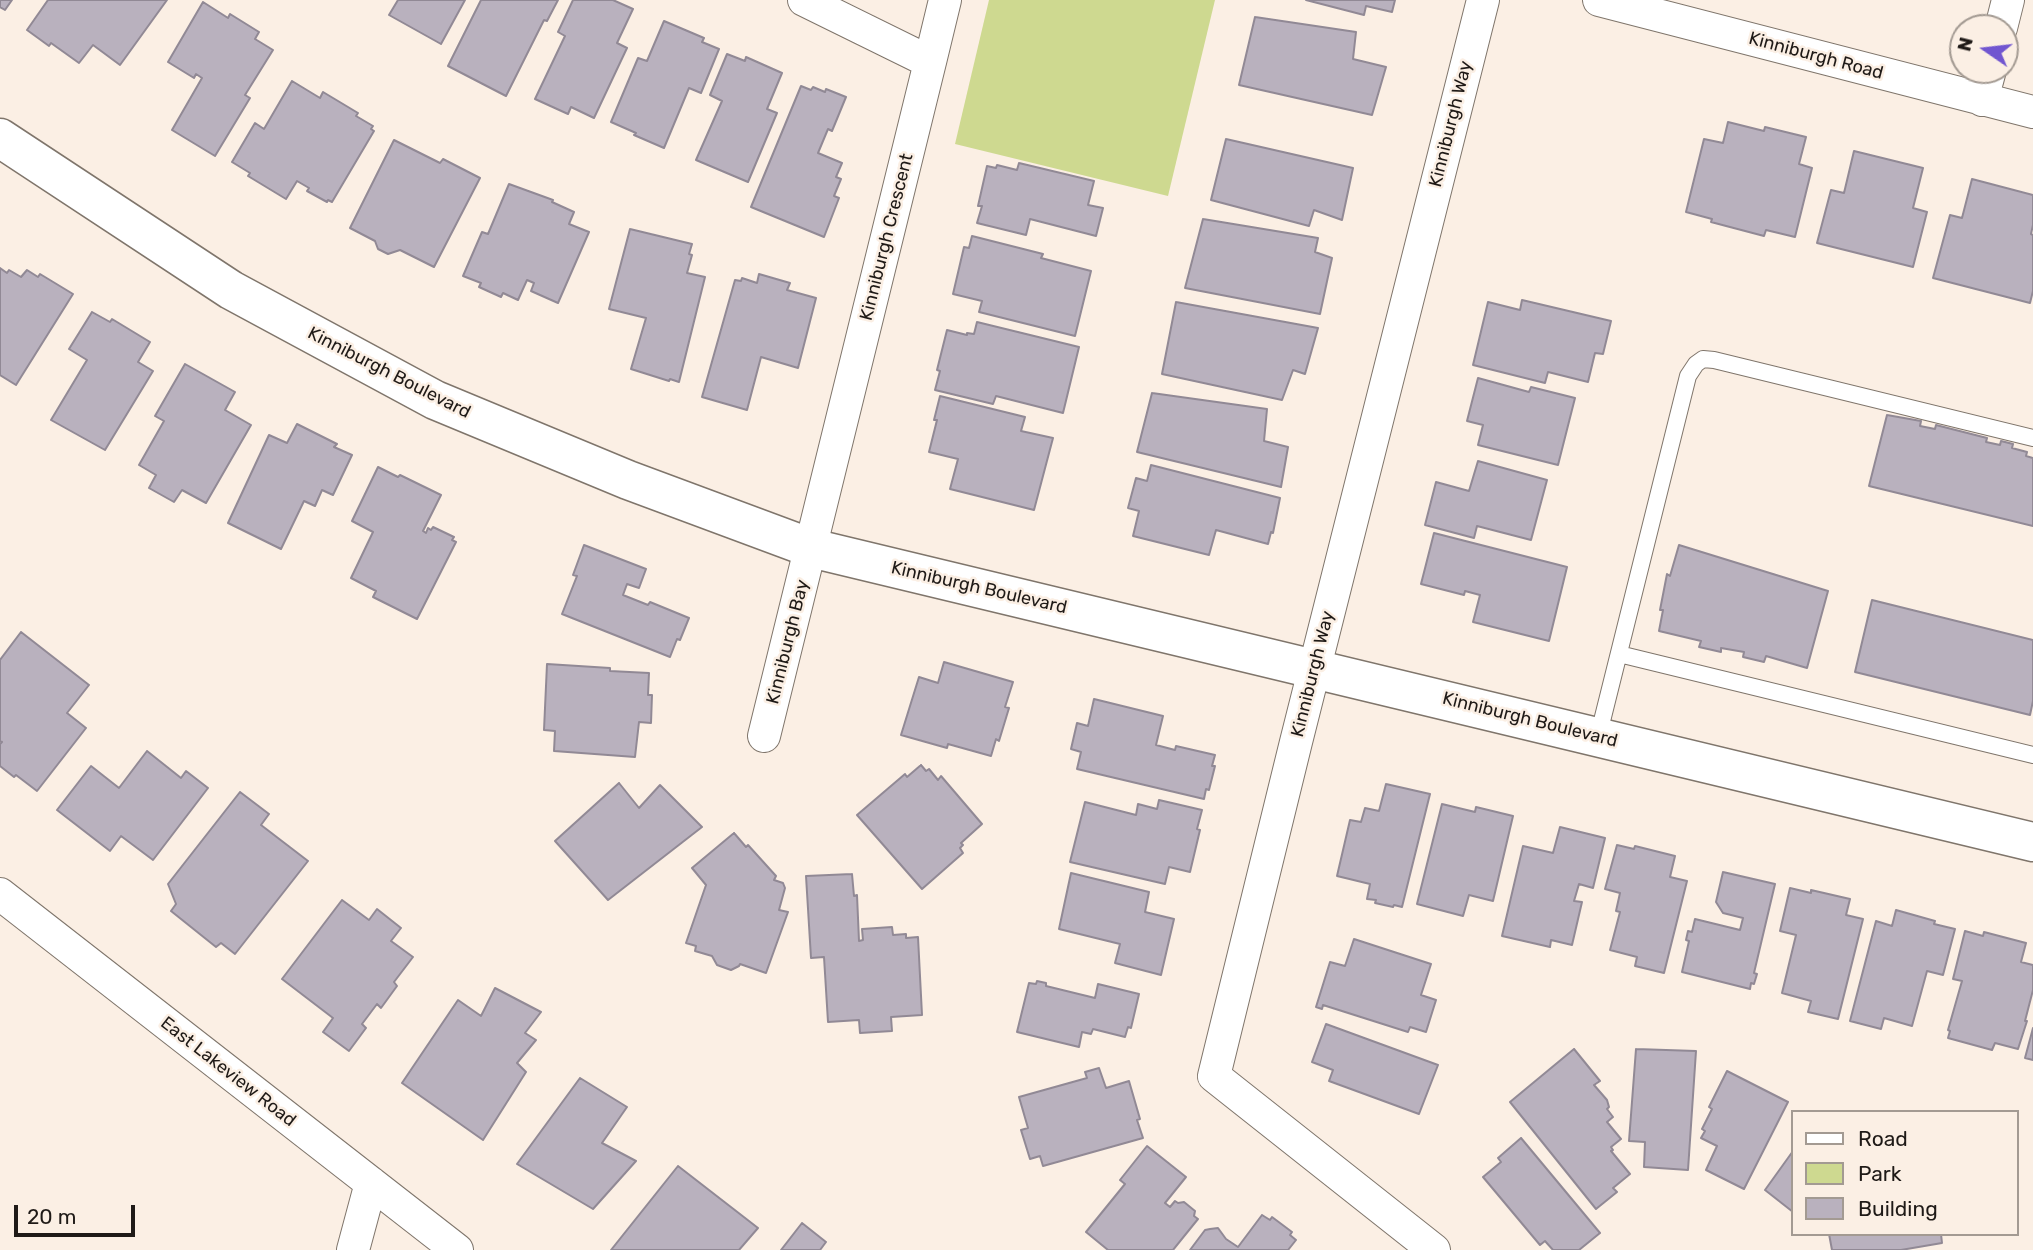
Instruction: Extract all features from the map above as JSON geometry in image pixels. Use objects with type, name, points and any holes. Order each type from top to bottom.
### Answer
[{"type":"street","points":[[804,0],[930,62]]},
{"type":"street","name":"Kinniburgh Crescent","points":[[811,548],[945,0]]},
{"type":"street","name":"Kinniburgh Way","points":[[1434,1250],[1214,1076],[1483,0]]},
{"type":"street","name":"Kinniburgh Road","points":[[1599,0],[1986,85],[2033,112]]},
{"type":"street","name":"Kinniburgh Boulevard","points":[[0,138],[231,290],[435,400],[628,480],[811,548],[2033,842]]},
{"type":"street","name":"Kinniburgh Bay","points":[[764,736],[811,548]]},
{"type":"street","name":"East Lakeview Road","points":[[0,894],[457,1250]]},
{"type":"street","points":[[353,1250],[371,1183]]},
{"type":"lane","points":[[1598,737],[1688,376],[1703,359],[2033,438]]},
{"type":"lane","points":[[1619,654],[2033,755]]},
{"type":"green space","points":[[989,0],[1215,0],[1168,196],[955,144]]},
{"type":"building","points":[[0,0],[12,0],[5,10],[0,7]]},
{"type":"building","points":[[48,0],[167,0],[120,65],[93,45],[79,63],[27,30]]},
{"type":"building","points":[[398,0],[465,0],[441,44],[389,15]]},
{"type":"building","points":[[481,0],[558,0],[547,21],[544,20],[506,96],[448,66]]},
{"type":"building","points":[[573,0],[613,0],[633,9],[617,43],[627,48],[594,118],[571,107],[568,114],[535,99],[565,36],[558,32]]},
{"type":"building","points":[[1306,0],[1395,0],[1392,12],[1366,6],[1364,15]]},
{"type":"building","points":[[203,2],[228,18],[230,14],[259,32],[255,39],[273,50],[245,95],[250,98],[215,156],[172,130],[202,78],[196,74],[194,78],[168,62]]},
{"type":"building","points":[[1255,17],[1356,32],[1353,59],[1386,67],[1372,115],[1239,85]]},
{"type":"building","points":[[664,21],[704,38],[702,42],[719,49],[701,93],[689,88],[664,148],[611,122],[638,58],[647,61]]},
{"type":"building","points":[[727,54],[745,61],[746,57],[782,73],[767,109],[777,113],[748,182],[696,160],[722,101],[710,95]]},
{"type":"building","points":[[292,81],[320,98],[323,92],[358,113],[356,116],[373,126],[371,129],[374,131],[332,202],[307,191],[309,188],[297,181],[286,199],[248,176],[250,173],[232,162],[255,123],[264,129]]},
{"type":"building","points":[[801,86],[825,92],[826,89],[846,97],[832,131],[828,129],[818,153],[842,163],[836,177],[841,179],[834,196],[839,198],[824,237],[751,207]]},
{"type":"building","points":[[1728,122],[1806,137],[1799,164],[1812,168],[1795,237],[1766,230],[1764,236],[1711,222],[1712,219],[1686,212],[1704,139],[1723,143]]},
{"type":"building","points":[[1226,139],[1353,168],[1342,220],[1314,210],[1309,226],[1211,200]]},
{"type":"building","points":[[394,140],[440,163],[443,159],[480,178],[434,267],[400,250],[388,254],[378,249],[375,241],[350,228]]},
{"type":"building","points":[[1854,151],[1923,168],[1913,208],[1927,212],[1913,267],[1817,243],[1831,190],[1844,193]]},
{"type":"building","points":[[1019,163],[1094,181],[1088,205],[1103,208],[1096,236],[1030,219],[1026,235],[977,223],[987,166],[996,168],[997,165],[1017,170]]},
{"type":"building","points":[[1972,179],[2033,195],[2033,291],[2030,303],[1933,278],[1950,215],[1962,218]]},
{"type":"building","points":[[509,184],[553,200],[552,202],[574,212],[569,224],[589,232],[558,303],[531,291],[534,283],[527,280],[518,300],[503,293],[501,297],[479,287],[481,283],[463,276],[482,232],[488,234]]},
{"type":"building","points":[[1203,219],[1318,238],[1315,252],[1332,258],[1320,314],[1185,288]]},
{"type":"building","points":[[630,229],[692,244],[687,273],[705,277],[679,382],[631,369],[646,318],[609,309]]},
{"type":"building","points":[[972,236],[1043,254],[1041,258],[1091,271],[1075,336],[979,312],[982,301],[953,294],[964,247],[969,248]]},
{"type":"building","points":[[0,268],[21,277],[27,270],[38,277],[40,274],[73,294],[16,385],[0,375]]},
{"type":"building","points":[[759,274],[790,283],[787,290],[816,298],[798,368],[761,357],[747,410],[702,397],[735,280],[741,281],[742,278],[757,283]]},
{"type":"building","points":[[1522,300],[1611,321],[1603,354],[1595,353],[1588,382],[1548,372],[1545,383],[1473,365],[1488,302],[1520,310]]},
{"type":"building","points":[[1176,302],[1318,328],[1305,374],[1293,370],[1282,400],[1162,374]]},
{"type":"building","points":[[92,312],[110,322],[112,319],[150,342],[138,362],[153,371],[105,450],[51,420],[87,360],[69,349]]},
{"type":"building","points":[[977,322],[1079,347],[1063,413],[996,396],[993,404],[935,390],[947,330],[974,334]]},
{"type":"building","points":[[185,364],[235,392],[225,410],[251,425],[206,503],[182,490],[174,502],[149,488],[156,475],[139,465],[164,421],[155,416]]},
{"type":"building","points":[[1478,378],[1529,392],[1531,387],[1575,398],[1558,465],[1478,445],[1483,425],[1467,421]]},
{"type":"building","points":[[1152,393],[1267,409],[1264,441],[1288,447],[1281,487],[1137,452]]},
{"type":"building","points":[[940,396],[1025,417],[1021,431],[1053,438],[1034,510],[950,489],[958,459],[929,452]]},
{"type":"building","points":[[1887,415],[1921,421],[1920,426],[1935,429],[1936,425],[1987,438],[1986,442],[2000,445],[2001,441],[2013,444],[2012,448],[2027,452],[2026,456],[2033,458],[2033,526],[1869,486]]},
{"type":"building","points":[[297,424],[337,444],[334,447],[352,455],[333,495],[322,490],[315,506],[304,501],[281,549],[228,523],[269,435],[287,443]]},
{"type":"building","points":[[1478,461],[1547,480],[1531,540],[1477,526],[1474,538],[1425,525],[1436,482],[1469,491]]},
{"type":"building","points":[[1151,465],[1280,498],[1268,544],[1216,530],[1209,555],[1133,536],[1139,511],[1128,508],[1136,478],[1147,481]]},
{"type":"building","points":[[378,467],[441,495],[423,531],[426,533],[428,528],[431,530],[433,527],[454,537],[452,540],[456,542],[417,619],[373,597],[376,591],[351,578],[373,532],[352,521]]},
{"type":"building","points":[[1434,533],[1567,567],[1549,641],[1473,622],[1480,595],[1465,591],[1464,595],[1421,584]]},
{"type":"building","points":[[584,545],[646,569],[639,588],[627,584],[623,595],[648,605],[650,602],[689,618],[670,657],[562,614],[577,576],[573,575]]},
{"type":"building","points":[[1679,545],[1828,591],[1807,668],[1766,656],[1764,662],[1743,657],[1744,652],[1721,648],[1721,652],[1699,647],[1701,641],[1659,631],[1667,574],[1670,576]]},
{"type":"building","points":[[1872,600],[2033,640],[2033,701],[2030,715],[1855,672]]},
{"type":"building","points":[[21,632],[89,685],[67,713],[86,728],[37,791],[0,766],[0,660]]},
{"type":"building","points":[[944,662],[1013,682],[1005,707],[1009,708],[999,741],[996,739],[991,756],[948,744],[947,748],[901,735],[919,677],[938,683]]},
{"type":"building","points":[[547,664],[649,673],[648,695],[652,695],[651,723],[639,722],[635,757],[554,751],[555,731],[544,730]]},
{"type":"building","points":[[1094,699],[1163,716],[1156,745],[1175,750],[1176,746],[1215,755],[1209,790],[1206,789],[1204,799],[1077,769],[1081,752],[1071,749],[1077,723],[1088,726]]},
{"type":"building","points":[[147,751],[181,778],[186,771],[208,788],[153,860],[121,836],[110,851],[57,810],[91,766],[119,788]]},
{"type":"building","points":[[921,765],[926,771],[929,769],[938,780],[941,776],[982,824],[961,843],[963,853],[922,889],[857,815],[905,774],[907,777]]},
{"type":"building","points":[[619,783],[639,808],[660,785],[702,827],[608,900],[555,841]]},
{"type":"building","points":[[1386,784],[1430,794],[1402,907],[1375,903],[1376,900],[1367,899],[1370,884],[1337,876],[1350,820],[1361,822],[1365,808],[1379,811]]},
{"type":"building","points":[[240,792],[269,814],[261,825],[308,861],[235,954],[221,943],[216,947],[171,911],[176,904],[168,884]]},
{"type":"building","points":[[1159,800],[1202,810],[1190,872],[1169,867],[1165,884],[1070,862],[1085,802],[1136,815],[1138,804],[1157,809]]},
{"type":"building","points":[[1442,804],[1475,812],[1476,807],[1513,816],[1493,901],[1469,895],[1463,916],[1417,904]]},
{"type":"building","points":[[1560,827],[1605,838],[1593,888],[1579,884],[1574,901],[1582,902],[1572,945],[1551,940],[1550,947],[1502,936],[1523,846],[1553,853]]},
{"type":"building","points":[[734,833],[776,876],[774,880],[783,883],[785,888],[779,910],[788,912],[766,973],[740,964],[731,970],[717,965],[712,956],[695,951],[696,946],[686,943],[706,885],[692,868]]},
{"type":"building","points":[[1617,845],[1634,849],[1635,846],[1675,856],[1670,877],[1687,881],[1664,973],[1635,966],[1637,957],[1610,950],[1620,912],[1616,911],[1620,893],[1605,889]]},
{"type":"building","points":[[1723,872],[1775,884],[1754,973],[1757,974],[1750,989],[1682,972],[1689,941],[1686,940],[1688,931],[1692,932],[1695,919],[1740,930],[1743,918],[1723,913],[1716,902]]},
{"type":"building","points":[[1071,873],[1149,892],[1145,912],[1174,919],[1161,975],[1115,963],[1120,944],[1059,929]]},
{"type":"building","points":[[852,874],[854,896],[857,895],[859,941],[863,940],[862,929],[892,927],[893,935],[918,937],[922,1015],[891,1017],[892,1031],[860,1033],[859,1020],[828,1022],[824,957],[811,958],[806,876]]},
{"type":"building","points":[[1790,888],[1850,899],[1846,915],[1863,919],[1838,1019],[1808,1012],[1811,1001],[1782,993],[1796,935],[1780,931]]},
{"type":"building","points":[[342,900],[369,920],[377,909],[401,928],[391,941],[413,957],[394,982],[397,986],[381,1008],[377,1004],[362,1024],[366,1028],[349,1051],[323,1032],[333,1018],[282,979]]},
{"type":"building","points":[[1896,910],[1955,929],[1943,975],[1927,971],[1912,1026],[1884,1018],[1881,1029],[1850,1021],[1876,921],[1892,926]]},
{"type":"building","points":[[1965,931],[1983,936],[1984,932],[2026,943],[2021,962],[2033,965],[2033,990],[2018,1049],[1995,1043],[1992,1050],[1948,1038],[1962,981],[1953,979]]},
{"type":"building","points":[[1354,939],[1431,964],[1421,995],[1436,1000],[1426,1032],[1410,1027],[1408,1032],[1323,1005],[1322,1009],[1316,1007],[1330,962],[1345,966]]},
{"type":"building","points":[[1037,981],[1046,983],[1046,986],[1095,998],[1098,984],[1139,994],[1131,1028],[1128,1027],[1125,1037],[1093,1029],[1091,1034],[1082,1032],[1079,1047],[1017,1032],[1029,983],[1036,984]]},
{"type":"building","points":[[495,988],[541,1012],[525,1033],[536,1040],[517,1063],[526,1072],[483,1140],[402,1083],[458,1000],[481,1016]]},
{"type":"building","points":[[1326,1024],[1438,1065],[1419,1114],[1329,1081],[1333,1070],[1312,1062]]},
{"type":"building","points":[[2033,1028],[2033,1060],[2025,1058]]},
{"type":"building","points":[[1574,1049],[1600,1081],[1594,1085],[1607,1100],[1607,1109],[1613,1117],[1607,1122],[1621,1139],[1611,1147],[1611,1151],[1630,1174],[1613,1188],[1617,1192],[1596,1209],[1510,1102]]},
{"type":"building","points":[[1636,1049],[1696,1051],[1688,1170],[1644,1167],[1645,1142],[1629,1141]]},
{"type":"building","points":[[1099,1068],[1106,1088],[1129,1081],[1143,1138],[1043,1166],[1040,1156],[1030,1159],[1021,1130],[1028,1128],[1019,1097],[1087,1078],[1085,1072]]},
{"type":"building","points":[[1727,1071],[1788,1102],[1744,1189],[1706,1170],[1717,1146],[1701,1138],[1705,1131],[1702,1129],[1712,1109],[1709,1107]]},
{"type":"building","points":[[580,1078],[627,1107],[602,1143],[636,1161],[593,1209],[517,1164]]},
{"type":"building","points":[[1521,1138],[1600,1233],[1579,1250],[1553,1250],[1545,1241],[1540,1245],[1483,1177],[1501,1162],[1498,1158]]},
{"type":"building","points":[[1147,1146],[1186,1177],[1165,1203],[1170,1207],[1175,1201],[1184,1202],[1195,1211],[1194,1216],[1198,1219],[1173,1250],[1108,1250],[1086,1232],[1125,1184],[1120,1180]]},
{"type":"building","points":[[1792,1152],[1792,1211],[1765,1190]]},
{"type":"building","points":[[678,1166],[758,1228],[739,1250],[611,1250]]},
{"type":"building","points":[[1262,1215],[1270,1220],[1272,1217],[1292,1232],[1290,1235],[1296,1240],[1288,1250],[1190,1250],[1205,1230],[1218,1228],[1226,1239],[1238,1247]]},
{"type":"building","points":[[802,1223],[826,1242],[820,1250],[781,1250]]},
{"type":"building","points":[[1829,1236],[1941,1236],[1942,1243],[1901,1250],[1832,1250]]}]
